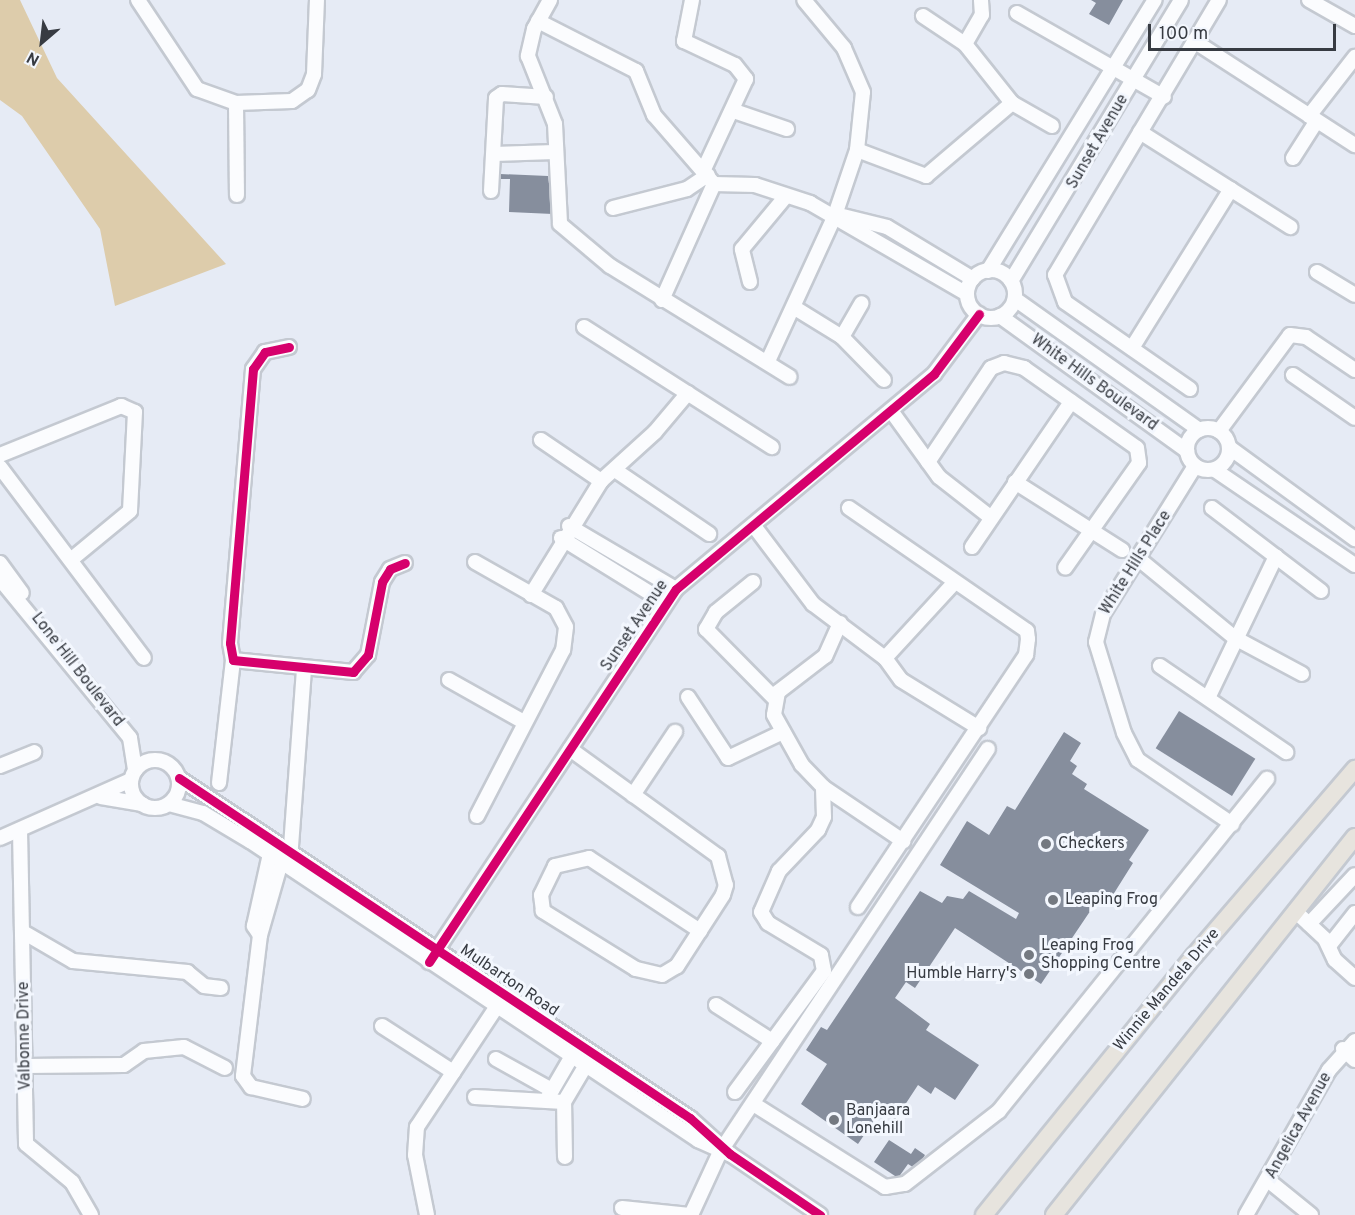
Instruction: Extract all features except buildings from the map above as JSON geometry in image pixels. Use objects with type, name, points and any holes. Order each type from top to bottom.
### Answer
[{"type":"main road","name":"Winnie Mandela Drive","points":[[984,1215],[1355,769]]},
{"type":"main road","points":[[1057,1212],[1355,837]]},
{"type":"main road","points":[[978,1215],[1004,1189]]},
{"type":"street","points":[[138,0],[197,89],[236,103],[291,101],[308,90],[314,74],[317,0]]},
{"type":"street","points":[[550,0],[537,21],[528,56],[555,124],[557,216],[566,232],[662,300],[790,376]]},
{"type":"street","points":[[662,300],[746,75],[684,41],[692,0]]},
{"type":"street","points":[[768,361],[795,308],[835,215],[857,150],[863,92],[858,71],[804,0]]},
{"type":"street","points":[[965,44],[982,15],[981,0]]},
{"type":"street","name":"Sunset Avenue","points":[[988,271],[1155,0]]},
{"type":"street","name":"Sunset Avenue","points":[[1011,281],[1135,80],[1181,0]]},
{"type":"street","points":[[1190,388],[1065,302],[1057,291],[1055,275],[1140,132],[1164,97],[1219,0]]},
{"type":"street","points":[[1309,0],[1355,26]]},
{"type":"street","points":[[1017,13],[1164,97]]},
{"type":"street","points":[[923,16],[965,44],[1012,103],[1052,126]]},
{"type":"street","points":[[537,21],[636,71],[654,115],[709,176],[754,185],[835,215],[887,228],[973,279]]},
{"type":"street","points":[[1194,41],[1355,145]]},
{"type":"street","points":[[1293,158],[1313,119],[1355,57]]},
{"type":"street","points":[[492,190],[498,96],[546,97]]},
{"type":"street","points":[[236,103],[237,195]]},
{"type":"street","points":[[857,150],[926,176],[1012,103]]},
{"type":"street","points":[[734,111],[787,129]]},
{"type":"street","points":[[1140,132],[1290,227]]},
{"type":"street","points":[[494,154],[555,153]]},
{"type":"street","points":[[613,208],[687,189],[709,176]]},
{"type":"street","points":[[1132,348],[1230,189]]},
{"type":"street","points":[[750,282],[742,249],[786,196]]},
{"type":"street","points":[[835,215],[967,294],[979,314],[1000,316],[1015,299],[1011,281],[988,271],[973,279],[967,294]]},
{"type":"street","points":[[1317,272],[1355,295]]},
{"type":"street","name":"White Hills Boulevard","points":[[1015,299],[1199,430]]},
{"type":"street","points":[[842,337],[862,303]]},
{"type":"street","points":[[795,308],[842,337],[884,380]]},
{"type":"street","name":"Sunset Avenue","points":[[433,956],[676,589],[892,412],[950,358],[979,314]]},
{"type":"street","name":"White Hills Boulevard","points":[[1000,316],[1187,451]]},
{"type":"street","points":[[584,327],[772,447]]},
{"type":"street","points":[[1220,431],[1290,335],[1306,337],[1355,370]]},
{"type":"street","points":[[219,783],[233,660],[230,644],[253,369],[265,352],[289,347]]},
{"type":"street","points":[[928,462],[995,365],[1024,368],[1137,448],[1141,456],[1065,568]]},
{"type":"street","points":[[1293,375],[1355,418]]},
{"type":"street","points":[[531,595],[565,532],[601,481],[615,470],[688,393]]},
{"type":"street","points":[[972,547],[990,517],[1071,402]]},
{"type":"street","points":[[0,455],[121,405],[135,412],[130,511],[73,558]]},
{"type":"street","points":[[892,412],[928,462],[990,517]]},
{"type":"street","points":[[1220,431],[1199,430],[1187,451],[1195,466],[1215,470],[1355,565]]},
{"type":"street","points":[[1220,431],[1230,448],[1355,539]]},
{"type":"street","points":[[541,440],[601,481]]},
{"type":"street","points":[[1215,470],[1226,462],[1230,448]]},
{"type":"street","name":"White Hills Place","points":[[1195,466],[1140,560],[1103,614],[1096,642],[1124,733],[1143,764],[1232,824]]},
{"type":"street","points":[[0,467],[73,558],[144,658]]},
{"type":"street","points":[[615,470],[709,534]]},
{"type":"street","points":[[1015,482],[1122,550]]},
{"type":"street","points":[[849,508],[1027,631],[1028,639],[1026,655],[858,908]]},
{"type":"street","points":[[1212,508],[1321,591]]},
{"type":"street","points":[[754,526],[808,598],[885,658],[901,680],[979,728]]},
{"type":"street","points":[[565,532],[676,589]]},
{"type":"street","points":[[565,532],[666,603]]},
{"type":"street","points":[[1208,698],[1276,556]]},
{"type":"street","points":[[1140,560],[1235,638],[1302,674]]},
{"type":"street","points":[[475,562],[556,608],[566,635],[477,816]]},
{"type":"street","name":"Lone Hill Boulevard","points":[[0,563],[25,603],[130,738],[159,760]]},
{"type":"street","points":[[233,660],[345,675],[365,663],[382,582],[390,569],[405,563]]},
{"type":"street","name":"Lone Hill Boulevard","points":[[0,579],[25,603]]},
{"type":"street","points":[[753,582],[716,612],[706,629],[775,699]]},
{"type":"street","points":[[885,658],[955,582]]},
{"type":"street","points":[[840,623],[825,656],[775,699],[774,715],[783,732],[823,787],[903,841]]},
{"type":"street","points":[[1160,666],[1286,752]]},
{"type":"street","points":[[303,1099],[251,1087],[243,1076],[260,935],[283,859],[304,671]]},
{"type":"street","points":[[449,680],[522,721]]},
{"type":"street","points":[[688,697],[728,758],[783,732]]},
{"type":"street","points":[[633,795],[675,732]]},
{"type":"street","name":"Lone Hill Boulevard","points":[[130,738],[133,775]]},
{"type":"street","points":[[570,749],[724,865],[723,895],[700,931],[674,970],[655,975],[549,915],[541,895],[555,867],[589,858],[700,931]]},
{"type":"street","points":[[622,1208],[691,1215],[725,1151],[988,749]]},
{"type":"street","points":[[0,766],[34,753]]},
{"type":"street","points":[[0,838],[101,797],[159,760]]},
{"type":"street","name":"Mulbarton Road","points":[[159,760],[283,859]]},
{"type":"street","points":[[133,775],[142,804]]},
{"type":"street","points":[[169,804],[179,778]]},
{"type":"street","points":[[755,1105],[885,1187],[905,1184],[999,1111],[1267,779]]},
{"type":"street","points":[[735,1092],[826,962],[768,923],[761,907],[779,872],[811,841],[824,817],[823,787]]},
{"type":"street","name":"Mulbarton Road","points":[[101,797],[142,804],[169,804],[202,813],[283,859],[433,956],[820,1215]]},
{"type":"street","points":[[824,817],[848,803]]},
{"type":"street","name":"Valbonne Drive","points":[[20,830],[29,1150],[72,1182],[91,1215]]},
{"type":"street","points":[[1309,924],[1355,875]]},
{"type":"street","points":[[1295,911],[1329,946],[1335,960],[1355,978]]},
{"type":"street","points":[[1329,946],[1355,913]]},
{"type":"street","points":[[23,932],[73,961],[187,972],[200,984],[222,988]]},
{"type":"street","name":"Mulbarton Road","points":[[433,956],[497,1006],[586,1065],[725,1151]]},
{"type":"street","points":[[716,1005],[772,1041]]},
{"type":"street","points":[[427,1215],[414,1140],[453,1072],[497,1006]]},
{"type":"street","points":[[382,1026],[453,1072]]},
{"type":"street","name":"Angelica Avenue","points":[[1246,1215],[1269,1181],[1342,1049],[1355,1041]]},
{"type":"street","points":[[25,1066],[124,1065],[144,1051],[184,1047],[225,1068]]},
{"type":"street","points":[[1342,1049],[1355,1060]]},
{"type":"street","points":[[549,1095],[572,1056]]},
{"type":"street","points":[[496,1059],[549,1095],[564,1102]]},
{"type":"street","points":[[565,1157],[564,1102],[586,1065]]},
{"type":"street","points":[[475,1096],[549,1095]]},
{"type":"street","points":[[1269,1181],[1311,1215]]},
{"type":"shaded area","points":[[0,0],[20,0],[57,78],[226,264],[115,306],[100,229],[22,116],[0,100]]},
{"type":"cycle path","points":[[429,962],[676,589],[934,374],[979,314]]},
{"type":"cycle path","points":[[289,347],[265,352],[253,369],[230,643],[233,660],[353,672],[368,655],[382,582],[390,569],[405,563]]},
{"type":"cycle path","points":[[179,778],[690,1118],[730,1154],[820,1215]]},
{"type":"place","name":"Checkers","points":[[1046,844]]},
{"type":"place","name":"Leaping Frog","points":[[1053,900]]},
{"type":"place","name":"Leaping Frog Shopping Centre","points":[[1029,955]]},
{"type":"place","name":"Humble Harry's","points":[[1029,974]]},
{"type":"place","name":"Banjaara Lonehill","points":[[834,1120]]}]
